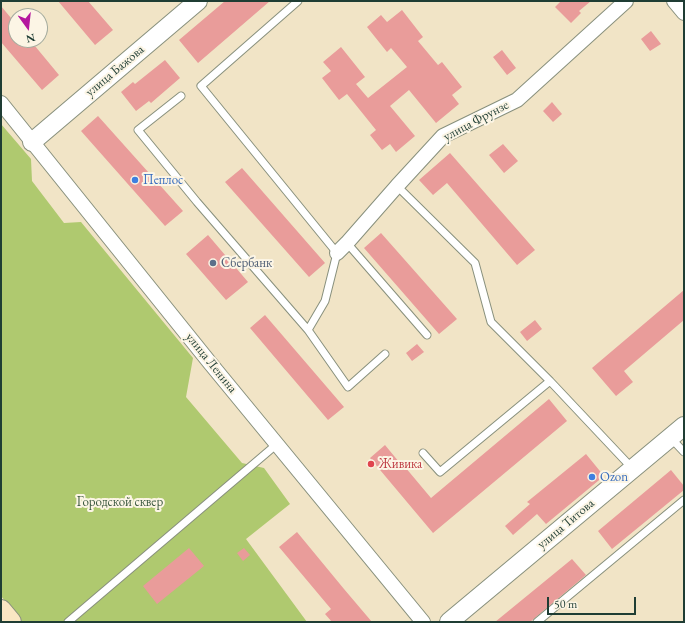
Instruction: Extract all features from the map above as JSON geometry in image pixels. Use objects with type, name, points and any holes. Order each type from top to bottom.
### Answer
[{"type":"street","name":"улица Бажова","points":[[32,142],[198,1]]},
{"type":"street","name":"улица Фрунзе","points":[[342,248],[442,136],[517,100],[626,1]]},
{"type":"street","points":[[674,1],[684,13]]},
{"type":"street","name":"улица Ленина","points":[[1,103],[210,363],[423,622]]},
{"type":"street","name":"улица Титова","points":[[449,622],[684,426]]},
{"type":"lane","points":[[298,1],[201,86],[342,248],[427,335]]},
{"type":"lane","points":[[181,96],[138,130],[197,202],[308,330],[348,387],[385,354]]},
{"type":"lane","points":[[397,186],[475,263],[491,322],[550,381],[632,468]]},
{"type":"lane","points":[[308,330],[325,301],[342,248]]},
{"type":"lane","points":[[423,453],[440,472],[550,381]]},
{"type":"lane","points":[[670,437],[684,452]]},
{"type":"lane","points":[[68,622],[277,444]]},
{"type":"lane","points":[[537,622],[684,500]]},
{"type":"green space","name":"Городской сквер","points":[[1,124],[31,159],[32,181],[64,223],[81,222],[193,358],[186,397],[242,463],[264,468],[290,504],[246,539],[307,622],[22,622],[1,596]]},
{"type":"building","points":[[58,1],[88,1],[113,30],[95,45]]},
{"type":"building","points":[[225,1],[270,1],[198,63],[179,40]]},
{"type":"building","points":[[561,1],[591,1],[579,11],[581,13],[571,23],[555,7]]},
{"type":"building","points":[[1,6],[8,14],[8,48],[37,48],[59,75],[42,90],[1,42]]},
{"type":"building","points":[[402,10],[423,37],[418,41],[438,65],[442,62],[462,87],[452,95],[459,104],[436,123],[409,90],[390,106],[415,136],[396,152],[390,144],[382,150],[370,135],[376,130],[347,94],[339,100],[322,78],[331,71],[323,62],[341,47],[365,77],[356,84],[368,98],[407,67],[391,48],[387,52],[367,27],[381,15],[387,22]]},
{"type":"building","points":[[651,31],[661,44],[650,51],[641,39]]},
{"type":"building","points":[[502,50],[516,68],[507,75],[493,57]]},
{"type":"building","points":[[165,60],[180,78],[151,103],[149,101],[136,111],[121,92],[133,82],[135,84]]},
{"type":"building","points":[[552,102],[562,114],[553,122],[543,111]]},
{"type":"building","points":[[98,116],[183,211],[165,226],[81,131]]},
{"type":"building","points":[[503,144],[518,161],[504,173],[489,155]]},
{"type":"building","points":[[450,153],[535,250],[517,265],[447,183],[433,195],[419,180]]},
{"type":"building","points":[[242,168],[325,263],[309,277],[225,182]]},
{"type":"building","points":[[381,233],[457,319],[439,334],[364,248]]},
{"type":"building","points":[[208,235],[248,282],[226,300],[186,254]]},
{"type":"building","points":[[684,290],[684,320],[624,371],[633,382],[616,396],[592,368]]},
{"type":"building","points":[[265,315],[344,407],[328,420],[250,328]]},
{"type":"building","points":[[535,320],[542,329],[527,341],[520,332]]},
{"type":"building","points":[[417,344],[424,352],[412,361],[406,353]]},
{"type":"building","points":[[549,399],[567,421],[433,533],[370,458],[385,445],[431,498]]},
{"type":"building","points":[[586,454],[604,476],[546,524],[537,514],[513,535],[505,526],[530,504],[527,502]]},
{"type":"building","points":[[671,470],[684,486],[684,490],[612,549],[598,531]]},
{"type":"building","points":[[297,532],[372,622],[332,622],[325,614],[331,609],[279,547]]},
{"type":"building","points":[[189,548],[204,566],[157,604],[143,586]]},
{"type":"building","points":[[244,548],[250,555],[243,561],[237,553]]},
{"type":"building","points":[[572,559],[586,575],[530,622],[495,622]]},
{"type":"place","name":"Пеплос","points":[[135,180]]},
{"type":"place","name":"Сбербанк","points":[[213,263]]},
{"type":"place","name":"Живика","points":[[371,464]]},
{"type":"place","name":"Ozon","points":[[592,477]]}]
